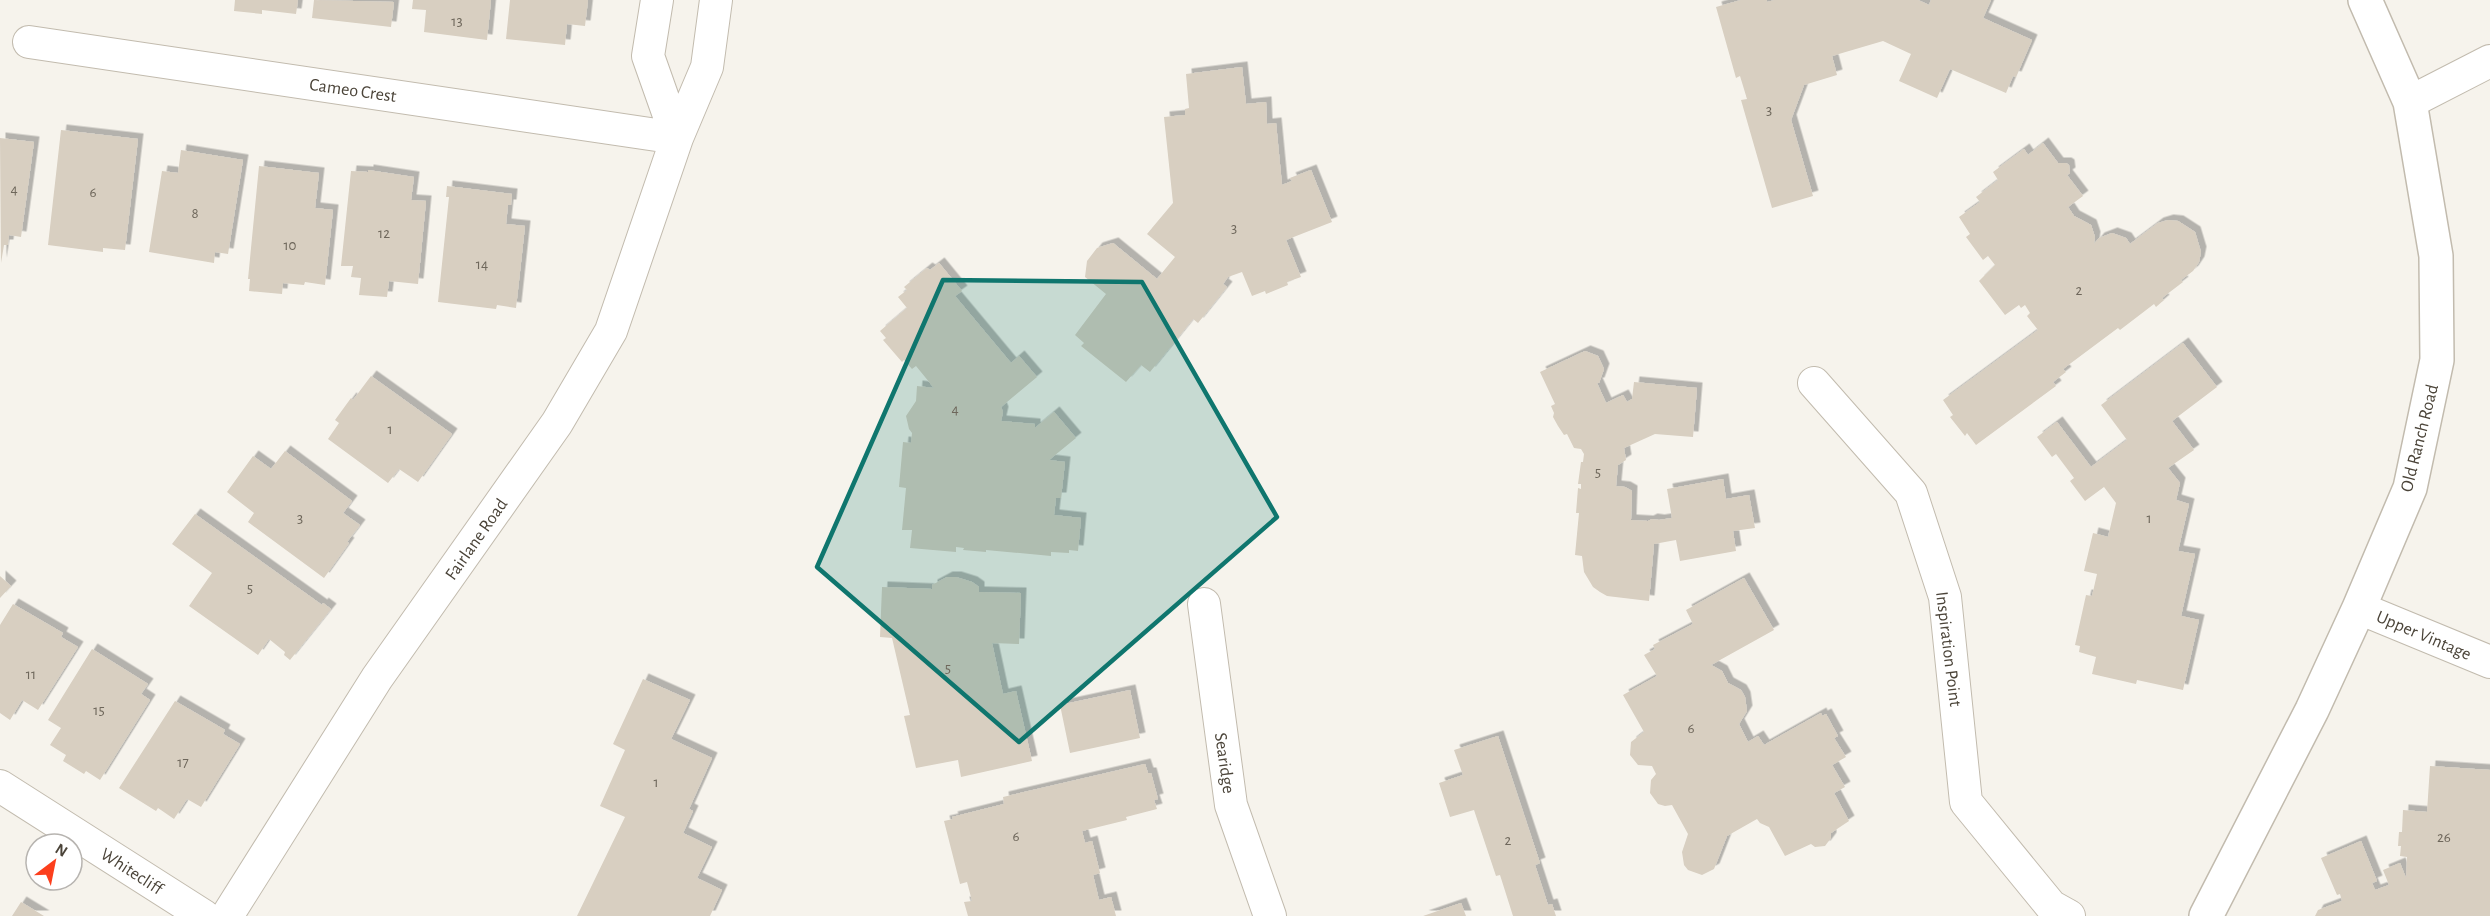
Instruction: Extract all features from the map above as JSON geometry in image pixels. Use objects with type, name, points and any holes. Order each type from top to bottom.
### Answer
[{"type":"street","points":[[657,0],[648,56],[677,138]]},
{"type":"street","name":"Fairlane Road","points":[[227,916],[377,678],[557,423],[611,331],[677,138],[707,67],[716,0]]},
{"type":"street","name":"Old Ranch Road","points":[[2206,916],[2312,710],[2359,608],[2410,488],[2438,360],[2436,256],[2410,102],[2365,0]]},
{"type":"street","name":"Cameo Crest","points":[[28,42],[677,138]]},
{"type":"street","points":[[2410,102],[2490,61]]},
{"type":"street","name":"Inspiration Point","points":[[1814,383],[1911,493],[1946,597],[1966,802],[2051,906],[2069,916]]},
{"type":"street","name":"Searidge","points":[[1204,604],[1231,805],[1270,916]]},
{"type":"street","name":"Upper Vintage","points":[[2359,608],[2490,662]]},
{"type":"street","name":"Whitecliff","points":[[0,786],[204,916]]},
{"type":"highlighted area","points":[[943,280],[1142,282],[1277,517],[1019,742],[817,567]]},
{"type":"building","points":[[235,0],[298,0],[296,14],[262,10],[262,14],[234,11]]},
{"type":"building","points":[[314,0],[394,2],[391,27],[312,18]]},
{"type":"building","points":[[413,0],[491,0],[487,40],[424,32],[426,10],[412,9]]},
{"type":"building","points":[[510,0],[588,0],[585,26],[567,24],[565,45],[506,39]]},
{"type":"building","points":[[1741,0],[1767,0],[1767,2],[1775,0],[1918,0],[1929,5],[1931,0],[1991,0],[1983,18],[2032,40],[2016,77],[2013,76],[2006,93],[1950,69],[1937,98],[1899,81],[1911,54],[1883,41],[1832,56],[1837,75],[1804,85],[1791,120],[1813,196],[1772,208],[1741,100],[1747,99],[1740,76],[1736,78],[1716,7]]},
{"type":"building","points":[[1242,67],[1246,104],[1266,102],[1267,124],[1276,123],[1282,185],[1292,181],[1290,178],[1311,170],[1332,222],[1286,240],[1301,277],[1266,294],[1265,291],[1252,296],[1242,272],[1228,277],[1223,284],[1227,287],[1198,323],[1193,319],[1150,372],[1141,365],[1126,382],[1081,346],[1084,343],[1075,335],[1106,294],[1085,277],[1087,261],[1097,248],[1113,243],[1157,279],[1175,257],[1147,234],[1173,203],[1164,117],[1185,115],[1185,109],[1189,108],[1186,74]]},
{"type":"building","points":[[61,130],[138,139],[125,250],[103,248],[103,252],[48,245]]},
{"type":"building","points":[[0,138],[34,142],[21,237],[9,235],[8,245],[4,245],[1,263]]},
{"type":"building","points":[[2043,143],[2058,163],[2069,165],[2070,173],[2067,175],[2083,196],[2068,207],[2074,216],[2091,225],[2095,237],[2094,244],[2099,238],[2112,233],[2126,238],[2130,244],[2158,223],[2168,220],[2178,221],[2195,232],[2201,252],[2199,262],[2193,271],[2181,280],[2183,282],[2162,298],[2164,300],[2156,307],[2154,304],[2120,330],[2118,328],[2063,369],[2066,372],[2053,382],[2056,386],[1976,445],[1967,433],[1965,436],[1950,417],[1953,415],[1943,400],[2038,330],[2027,316],[2030,313],[2025,305],[2021,308],[2019,305],[2005,315],[1979,281],[1995,265],[1988,256],[1983,260],[1966,237],[1970,234],[1959,217],[1980,202],[1976,197],[1998,180],[1993,172],[2024,149],[2028,155]]},
{"type":"building","points":[[181,150],[243,160],[228,254],[215,252],[214,263],[149,252],[162,171],[178,173]]},
{"type":"building","points":[[259,166],[319,173],[315,208],[333,210],[325,285],[305,282],[304,285],[283,283],[282,294],[249,291],[250,279],[248,279]]},
{"type":"building","points":[[368,170],[414,177],[411,200],[426,201],[418,284],[389,281],[387,297],[359,295],[361,278],[351,277],[353,266],[341,266],[351,171],[368,172]]},
{"type":"building","points":[[447,186],[512,194],[506,224],[525,226],[516,308],[497,305],[496,309],[438,302],[449,197],[446,197]]},
{"type":"building","points":[[939,263],[962,291],[955,296],[1011,363],[1019,356],[1037,377],[1001,407],[1003,412],[1001,421],[1035,424],[1035,428],[1054,412],[1076,438],[1049,460],[1065,462],[1061,498],[1056,498],[1054,515],[1081,518],[1078,551],[1051,552],[1051,556],[963,550],[964,548],[956,547],[956,552],[910,548],[912,530],[902,530],[906,488],[899,487],[903,442],[911,443],[912,433],[906,416],[916,401],[917,386],[934,388],[916,366],[912,369],[904,360],[902,362],[883,340],[886,338],[880,331],[907,308],[898,297],[907,290],[904,287],[927,268],[930,270]]},
{"type":"building","points":[[2183,343],[2217,387],[2172,421],[2194,450],[2168,468],[2180,483],[2176,500],[2189,504],[2178,551],[2195,554],[2181,616],[2199,620],[2183,690],[2137,680],[2136,684],[2092,674],[2096,657],[2079,652],[2080,646],[2075,645],[2086,595],[2092,596],[2097,574],[2084,571],[2093,533],[2108,537],[2116,503],[2104,487],[2085,501],[2070,481],[2074,478],[2056,454],[2052,457],[2037,437],[2057,422],[2091,467],[2127,440],[2101,405]]},
{"type":"building","points":[[1585,351],[1598,356],[1604,369],[1597,383],[1606,403],[1623,395],[1627,402],[1632,399],[1634,382],[1697,388],[1693,437],[1655,434],[1624,448],[1626,460],[1618,465],[1616,486],[1632,491],[1631,520],[1648,521],[1672,518],[1667,489],[1723,479],[1726,499],[1749,495],[1755,528],[1733,531],[1736,551],[1680,561],[1676,540],[1654,544],[1649,601],[1607,596],[1600,592],[1593,587],[1584,572],[1582,556],[1575,555],[1579,513],[1576,513],[1578,488],[1581,489],[1581,484],[1578,484],[1584,454],[1581,449],[1574,448],[1567,434],[1564,435],[1553,417],[1551,406],[1555,404],[1540,372]]},
{"type":"building","points":[[371,376],[452,434],[418,482],[399,469],[388,483],[328,439],[339,423],[335,420]]},
{"type":"building","points":[[285,451],[352,501],[343,513],[360,525],[324,578],[248,522],[254,513],[227,492],[253,456],[271,469]]},
{"type":"building","points":[[195,514],[322,605],[323,603],[331,609],[290,660],[284,655],[285,652],[269,639],[258,655],[189,606],[212,573],[172,544]]},
{"type":"building","points":[[0,576],[11,586],[0,598]]},
{"type":"building","points":[[947,577],[972,582],[979,587],[979,592],[1021,593],[1019,644],[992,643],[1003,694],[1016,691],[1032,761],[961,777],[958,760],[916,768],[904,716],[910,715],[892,638],[880,637],[882,587],[932,589],[932,585]]},
{"type":"building","points":[[1744,578],[1774,630],[1711,665],[1722,671],[1728,683],[1741,690],[1745,697],[1747,711],[1739,724],[1748,742],[1758,736],[1764,745],[1821,713],[1822,716],[1826,714],[1838,736],[1834,738],[1846,757],[1832,765],[1845,787],[1834,793],[1849,821],[1831,833],[1831,838],[1825,846],[1815,847],[1811,844],[1785,856],[1769,827],[1757,819],[1727,836],[1714,869],[1702,875],[1688,870],[1684,865],[1682,852],[1688,834],[1672,805],[1658,804],[1650,793],[1651,780],[1656,774],[1652,766],[1638,765],[1630,755],[1631,742],[1644,732],[1623,695],[1657,676],[1644,655],[1655,649],[1653,645],[1693,624],[1686,610]]},
{"type":"building","points":[[13,604],[63,633],[61,637],[78,647],[38,710],[22,700],[10,720],[0,713],[0,625]]},
{"type":"building","points":[[92,649],[148,684],[141,694],[150,700],[100,780],[86,771],[84,774],[63,761],[66,755],[50,745],[61,728],[48,720]]},
{"type":"building","points":[[643,679],[690,700],[671,739],[712,758],[689,809],[693,811],[683,833],[712,847],[697,878],[722,890],[710,916],[577,916],[625,817],[600,806],[625,750],[613,744]]},
{"type":"building","points":[[1130,690],[1140,738],[1070,753],[1060,705]]},
{"type":"building","points":[[175,701],[225,730],[223,734],[240,744],[201,807],[187,799],[174,819],[158,808],[156,811],[119,788]]},
{"type":"building","points":[[1498,736],[1540,863],[1535,865],[1548,905],[1552,904],[1556,916],[1513,916],[1500,875],[1496,876],[1474,810],[1450,817],[1439,783],[1463,775],[1454,750]]},
{"type":"building","points":[[1145,764],[1148,773],[1151,773],[1158,799],[1154,800],[1157,809],[1126,817],[1127,820],[1082,831],[1085,843],[1092,841],[1100,873],[1093,875],[1099,900],[1111,897],[1116,916],[968,916],[964,902],[972,901],[967,882],[960,884],[944,821],[1004,804],[1003,797]]},
{"type":"building","points":[[2430,766],[2490,770],[2490,916],[2315,916],[2318,910],[2342,901],[2340,894],[2337,895],[2321,858],[2361,841],[2377,881],[2372,883],[2375,890],[2389,885],[2383,870],[2400,863],[2406,878],[2407,857],[2400,856],[2401,846],[2398,846],[2399,832],[2402,832],[2403,810],[2427,812]]},
{"type":"building","points":[[21,902],[44,916],[12,916]]},
{"type":"building","points":[[1461,903],[1466,916],[1423,916]]}]
